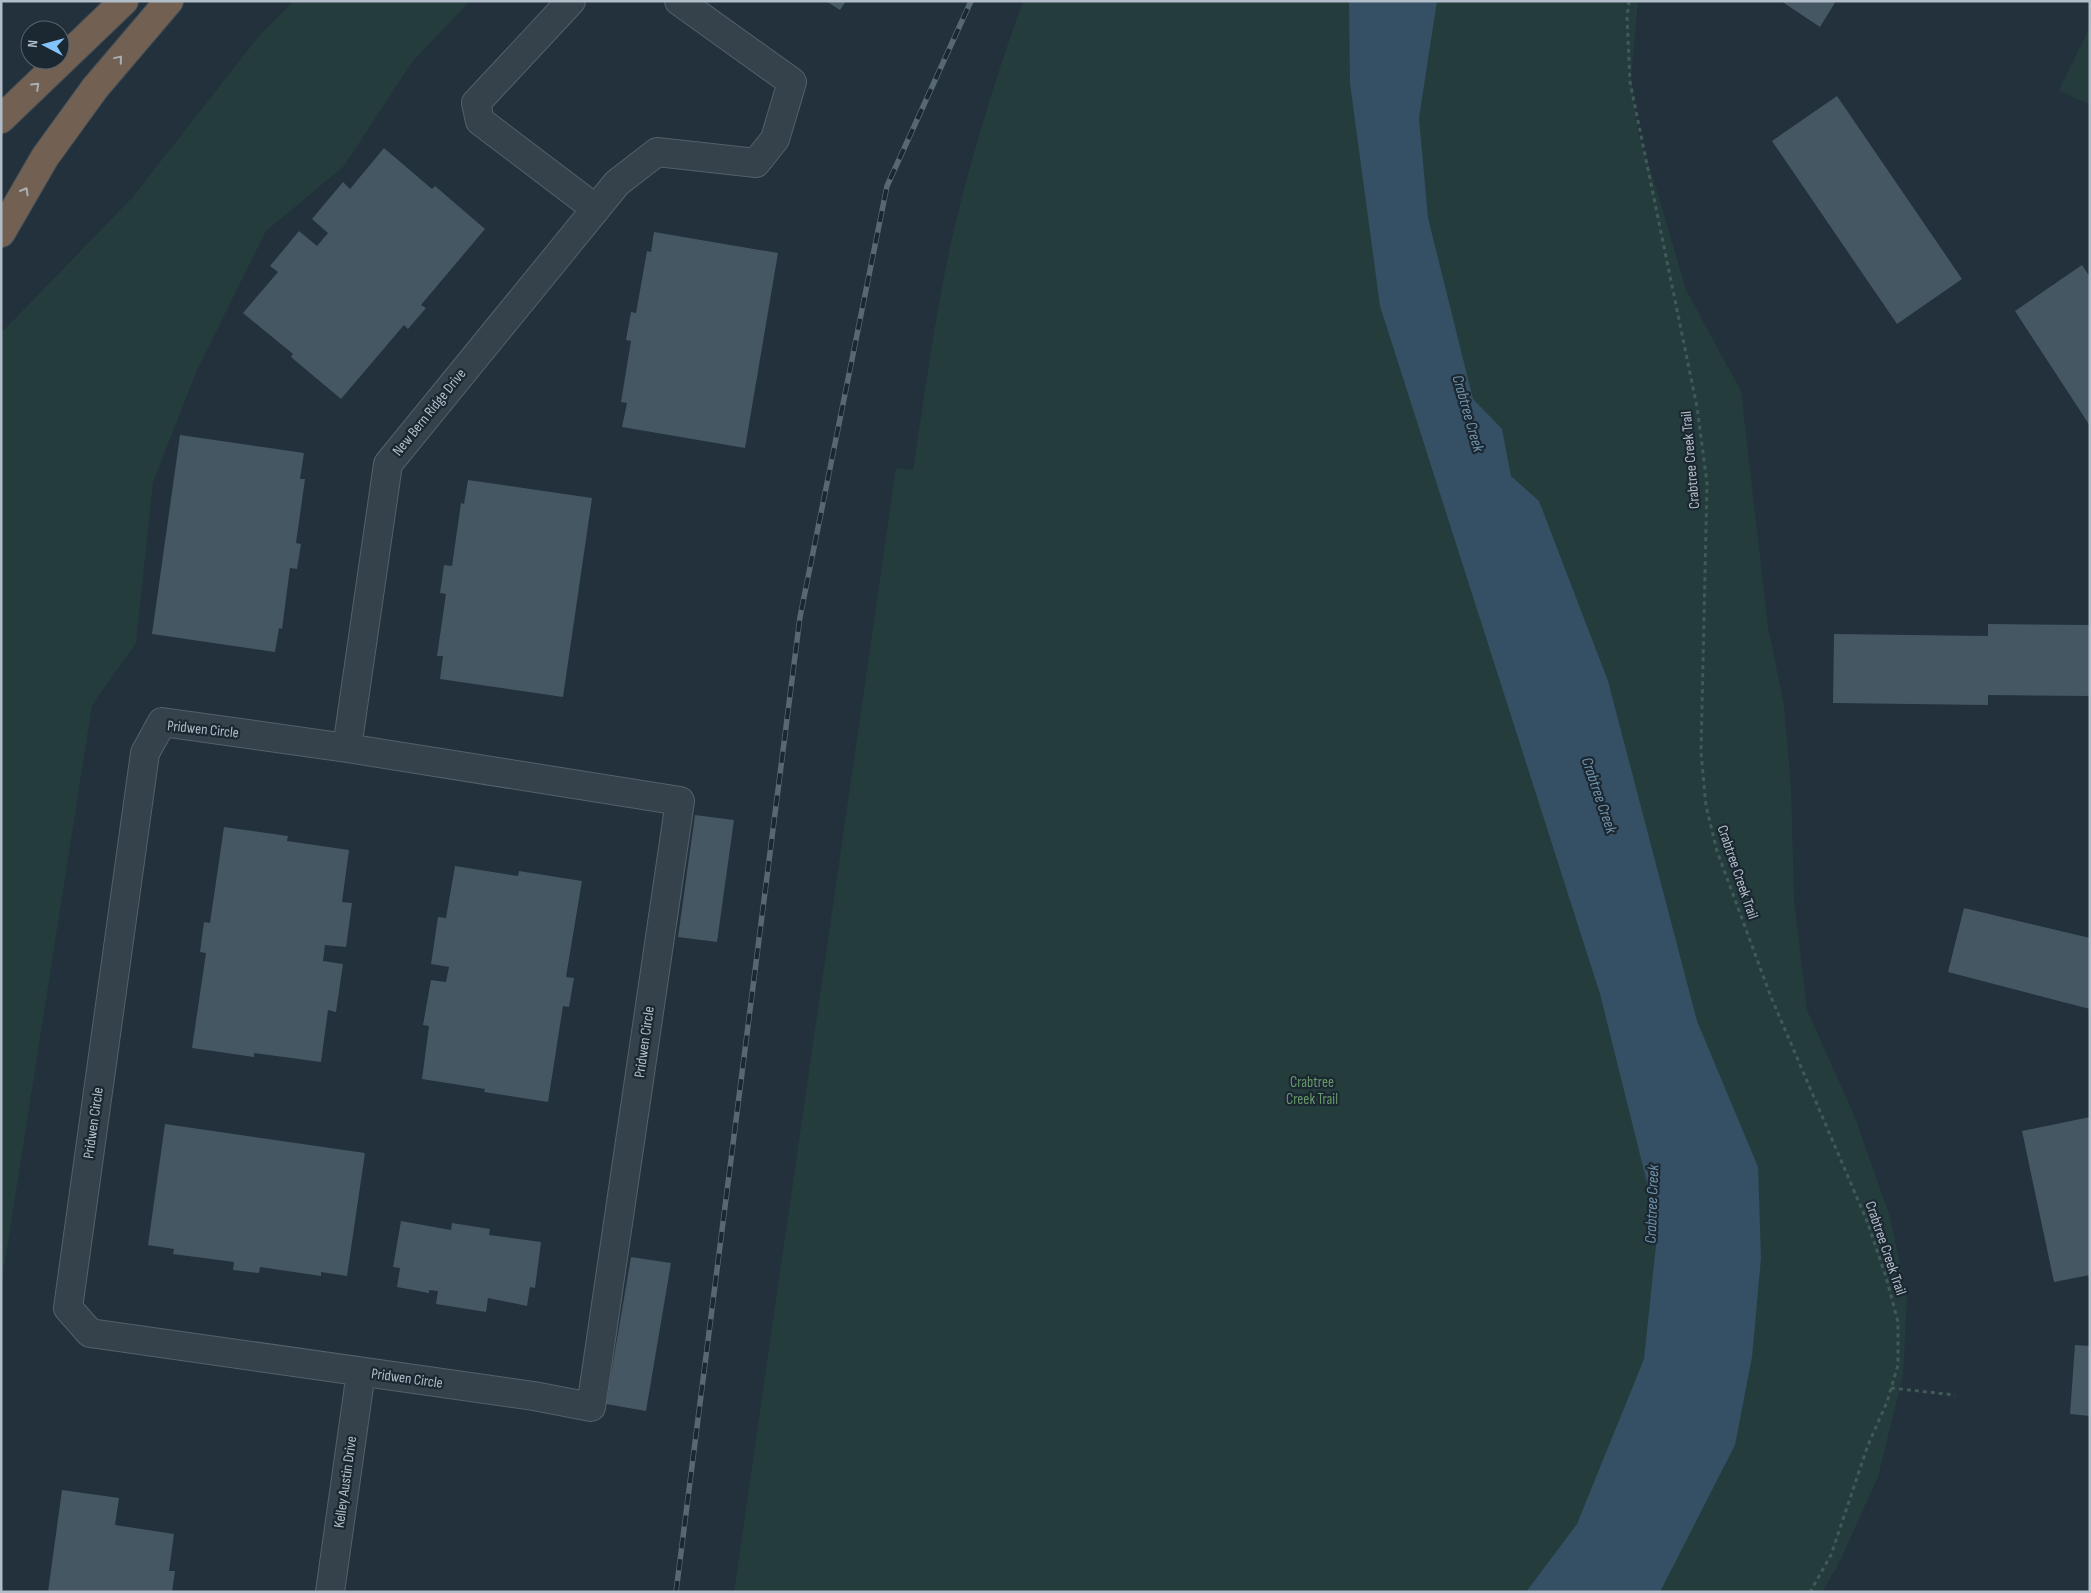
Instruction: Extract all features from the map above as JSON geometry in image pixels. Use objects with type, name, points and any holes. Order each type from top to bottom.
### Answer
[{"type":"highway","points":[[1,119],[124,1]]},
{"type":"highway","points":[[1,233],[45,157],[84,103],[168,1]]},
{"type":"street","points":[[571,1],[476,103],[480,121],[596,209]]},
{"type":"street","name":"New Bern Ridge Drive","points":[[347,748],[388,464],[617,183],[657,152],[756,164],[775,139],[792,82],[679,1]]},
{"type":"street","name":"Pridwen Circle","points":[[162,722],[347,748],[680,801],[590,1407],[534,1396],[90,1333],[68,1308],[145,753],[162,722]]},
{"type":"street","name":"Kelley Austin Drive","points":[[330,1592],[361,1372]]},
{"type":"path","name":"Crabtree Creek Trail","points":[[1629,1],[1627,16],[1630,82],[1698,407],[1707,483],[1701,753],[1706,806],[1717,851],[1768,988],[1868,1221],[1898,1322],[1898,1365],[1888,1402],[1868,1445],[1831,1555],[1810,1592]]},
{"type":"path","points":[[1891,1388],[1955,1395]]},
{"type":"green space","points":[[294,1],[470,1],[412,62],[344,166],[266,231],[197,370],[153,482],[136,643],[92,705],[1,1287],[1,333],[132,198],[259,36]]},
{"type":"green space","name":"Crabtree Creek Trail","points":[[1023,1],[1638,1],[1631,77],[1638,133],[1686,290],[1741,391],[1768,627],[1784,705],[1791,787],[1794,900],[1807,1010],[1854,1115],[1890,1217],[1907,1298],[1903,1375],[1878,1477],[1837,1567],[1822,1592],[734,1592],[896,468],[913,470],[935,325],[952,238],[984,118]]},
{"type":"green space","points":[[2090,27],[2090,105],[2059,90]]},
{"type":"water","name":"Crabtree Creek","points":[[1349,1],[1437,1],[1419,118],[1428,218],[1473,399],[1502,429],[1511,476],[1539,501],[1608,681],[1697,1021],[1758,1167],[1761,1258],[1752,1357],[1735,1445],[1660,1592],[1526,1592],[1577,1524],[1644,1359],[1658,1227],[1600,994],[1380,306],[1350,83]]},
{"type":"building","points":[[826,1],[846,1],[840,10]]},
{"type":"building","points":[[1781,1],[1836,1],[1820,27]]},
{"type":"building","points":[[1837,96],[1962,279],[1897,324],[1772,141]]},
{"type":"building","points":[[384,148],[432,189],[435,186],[485,229],[421,305],[426,308],[408,329],[404,325],[341,399],[291,357],[293,354],[243,313],[278,272],[270,266],[299,231],[317,246],[328,233],[312,219],[343,182],[350,189]]},
{"type":"building","points":[[654,232],[778,253],[745,448],[622,427],[627,403],[621,402],[631,341],[626,340],[631,312],[636,313],[647,251],[651,252]]},
{"type":"building","points":[[2082,265],[2090,277],[2090,426],[2015,311]]},
{"type":"building","points":[[180,435],[304,453],[300,479],[305,479],[296,543],[301,544],[297,569],[290,568],[282,629],[279,628],[275,652],[152,634]]},
{"type":"building","points":[[468,480],[592,498],[563,697],[440,679],[443,656],[437,656],[446,594],[440,593],[444,565],[452,566],[461,503],[464,504]]},
{"type":"building","points":[[1988,624],[2090,625],[2090,696],[1988,695],[1988,705],[1833,703],[1834,634],[1988,636]]},
{"type":"building","points":[[695,815],[734,820],[717,942],[678,937]]},
{"type":"building","points":[[224,827],[288,836],[287,841],[349,850],[342,902],[352,903],[346,947],[325,945],[323,961],[343,964],[336,1012],[328,1010],[321,1062],[254,1053],[254,1057],[192,1048],[206,953],[200,952],[204,922],[210,923]]},
{"type":"building","points":[[455,866],[518,876],[519,871],[582,881],[566,977],[574,978],[569,1007],[563,1006],[548,1102],[484,1092],[485,1089],[422,1079],[429,1026],[423,1025],[431,980],[446,982],[449,967],[431,964],[438,917],[446,918]]},
{"type":"building","points":[[1964,908],[2090,938],[2090,1009],[1948,972]]},
{"type":"building","points":[[2090,1117],[2090,1275],[2054,1282],[2022,1131]]},
{"type":"building","points":[[165,1124],[365,1153],[347,1276],[321,1272],[321,1276],[260,1267],[259,1273],[233,1270],[234,1262],[173,1254],[174,1249],[148,1245]]},
{"type":"building","points":[[401,1221],[451,1230],[452,1223],[490,1229],[489,1235],[541,1242],[535,1288],[530,1287],[527,1306],[488,1298],[486,1312],[436,1304],[438,1291],[429,1290],[429,1293],[397,1287],[400,1268],[393,1267]]},
{"type":"building","points":[[631,1257],[671,1263],[646,1411],[606,1404]]},
{"type":"building","points":[[2075,1345],[2090,1346],[2090,1416],[2070,1414]]},
{"type":"building","points":[[62,1490],[119,1498],[115,1525],[174,1534],[169,1571],[175,1571],[172,1592],[48,1592]]},
{"type":"railway","points":[[676,1592],[800,617],[887,186],[971,1]]}]
